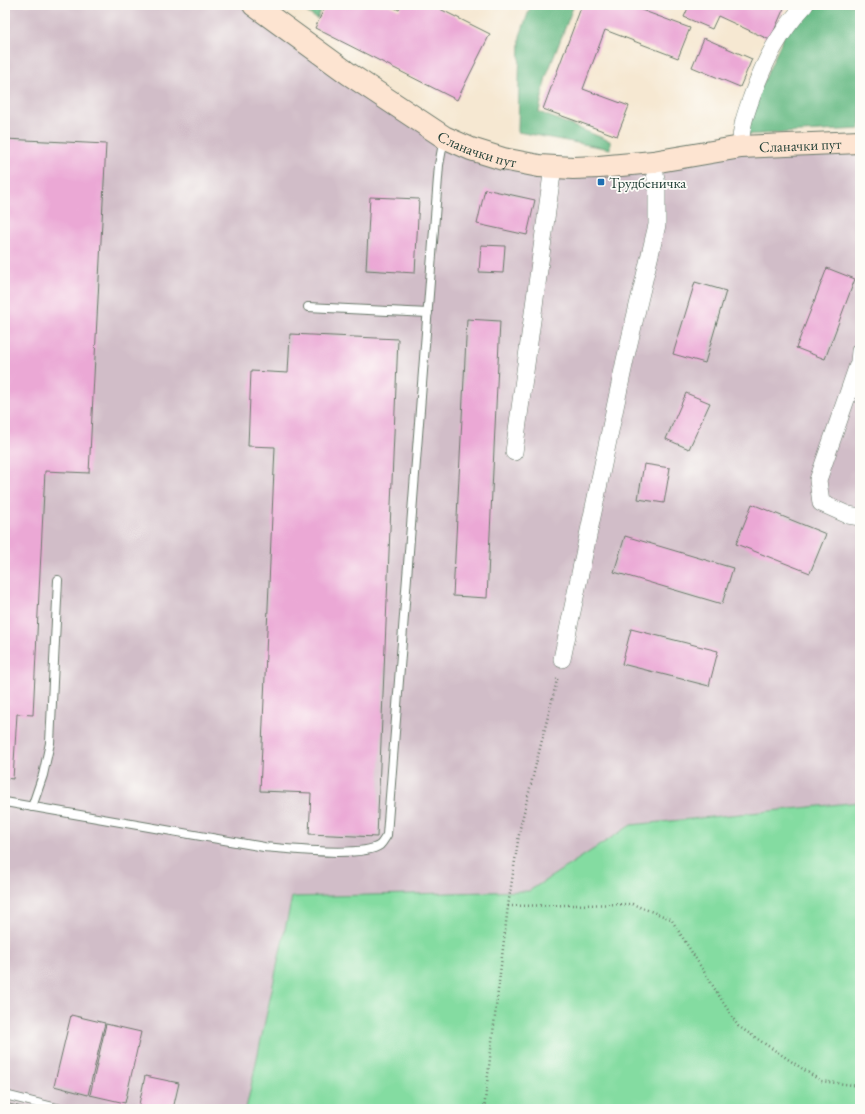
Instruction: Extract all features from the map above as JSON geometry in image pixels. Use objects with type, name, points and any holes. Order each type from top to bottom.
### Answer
[{"type":"street","name":"Сланачки пут","points":[[254,5],[349,74],[444,137],[471,149],[503,159],[539,166],[599,167],[653,162],[740,147],[860,142]]},
{"type":"street","name":"Сланачки пут","points":[[740,147],[740,135],[743,120],[759,77],[774,44],[791,20],[805,5]]},
{"type":"street","points":[[562,659],[656,225],[657,185],[653,162]]},
{"type":"street","points":[[514,452],[553,167]]},
{"type":"street","points":[[860,351],[859,362],[818,480],[821,503],[848,515],[860,517]]},
{"type":"lane","points":[[5,802],[271,848],[330,852],[366,850],[380,845],[387,835],[439,165],[444,137]]},
{"type":"lane","points":[[308,307],[428,313]]},
{"type":"lane","points":[[32,807],[44,775],[50,742],[58,580]]},
{"type":"lane","points":[[5,1095],[61,1109]]},
{"type":"path","points":[[484,1109],[508,906],[520,828],[562,659]]},
{"type":"path","points":[[508,906],[632,904],[671,919],[738,1026],[822,1081],[860,1086]]},
{"type":"shaded area","points":[[5,5],[254,5],[412,117],[539,166],[860,142],[860,802],[631,825],[501,1109],[5,1109]]},
{"type":"green space","points":[[302,5],[324,5],[317,19],[305,11]]},
{"type":"green space","points":[[531,5],[574,5],[546,77],[539,112],[610,141],[610,149],[518,132],[520,36]]},
{"type":"green space","points":[[821,5],[860,5],[860,129],[740,135],[791,20]]},
{"type":"green space","points":[[860,802],[860,1109],[246,1109],[292,897],[529,891],[631,825]]},
{"type":"building","points":[[326,5],[389,5],[399,10],[402,5],[432,5],[490,34],[457,100],[315,28]]},
{"type":"building","points":[[582,5],[628,5],[690,28],[678,58],[605,30],[583,89],[629,106],[617,136],[543,109]]},
{"type":"building","points":[[681,5],[743,5],[752,9],[753,5],[777,5],[784,8],[770,40],[718,16],[712,29],[684,17],[688,8]]},
{"type":"building","points":[[704,38],[752,59],[740,87],[692,67]]},
{"type":"building","points":[[5,139],[106,144],[89,473],[45,471],[33,715],[17,714],[13,779],[5,778]]},
{"type":"building","points":[[485,189],[535,200],[527,235],[477,224]]},
{"type":"building","points":[[370,197],[419,199],[415,273],[366,270]]},
{"type":"building","points":[[481,245],[505,246],[503,273],[479,272]]},
{"type":"building","points":[[827,268],[855,279],[825,359],[796,348]]},
{"type":"building","points":[[695,282],[726,291],[705,363],[673,354]]},
{"type":"building","points":[[467,319],[500,321],[487,598],[453,596]]},
{"type":"building","points":[[290,334],[398,339],[377,837],[309,834],[311,793],[260,791],[275,447],[248,446],[251,371],[288,373]]},
{"type":"building","points":[[686,393],[710,403],[689,449],[666,439]]},
{"type":"building","points":[[644,464],[670,468],[664,503],[638,499]]},
{"type":"building","points":[[752,504],[826,534],[810,573],[736,544]]},
{"type":"building","points":[[625,536],[733,568],[722,604],[614,572]]},
{"type":"building","points":[[631,629],[718,651],[709,686],[622,664]]},
{"type":"building","points":[[71,1015],[105,1023],[88,1095],[54,1086]]},
{"type":"building","points":[[106,1024],[141,1032],[125,1103],[90,1095]]},
{"type":"building","points":[[145,1076],[179,1083],[173,1109],[138,1109]]},
{"type":"building","points":[[5,1103],[26,1108],[26,1109],[5,1109]]},
{"type":"place","name":"Трудбеничка","points":[[601,182]]}]
